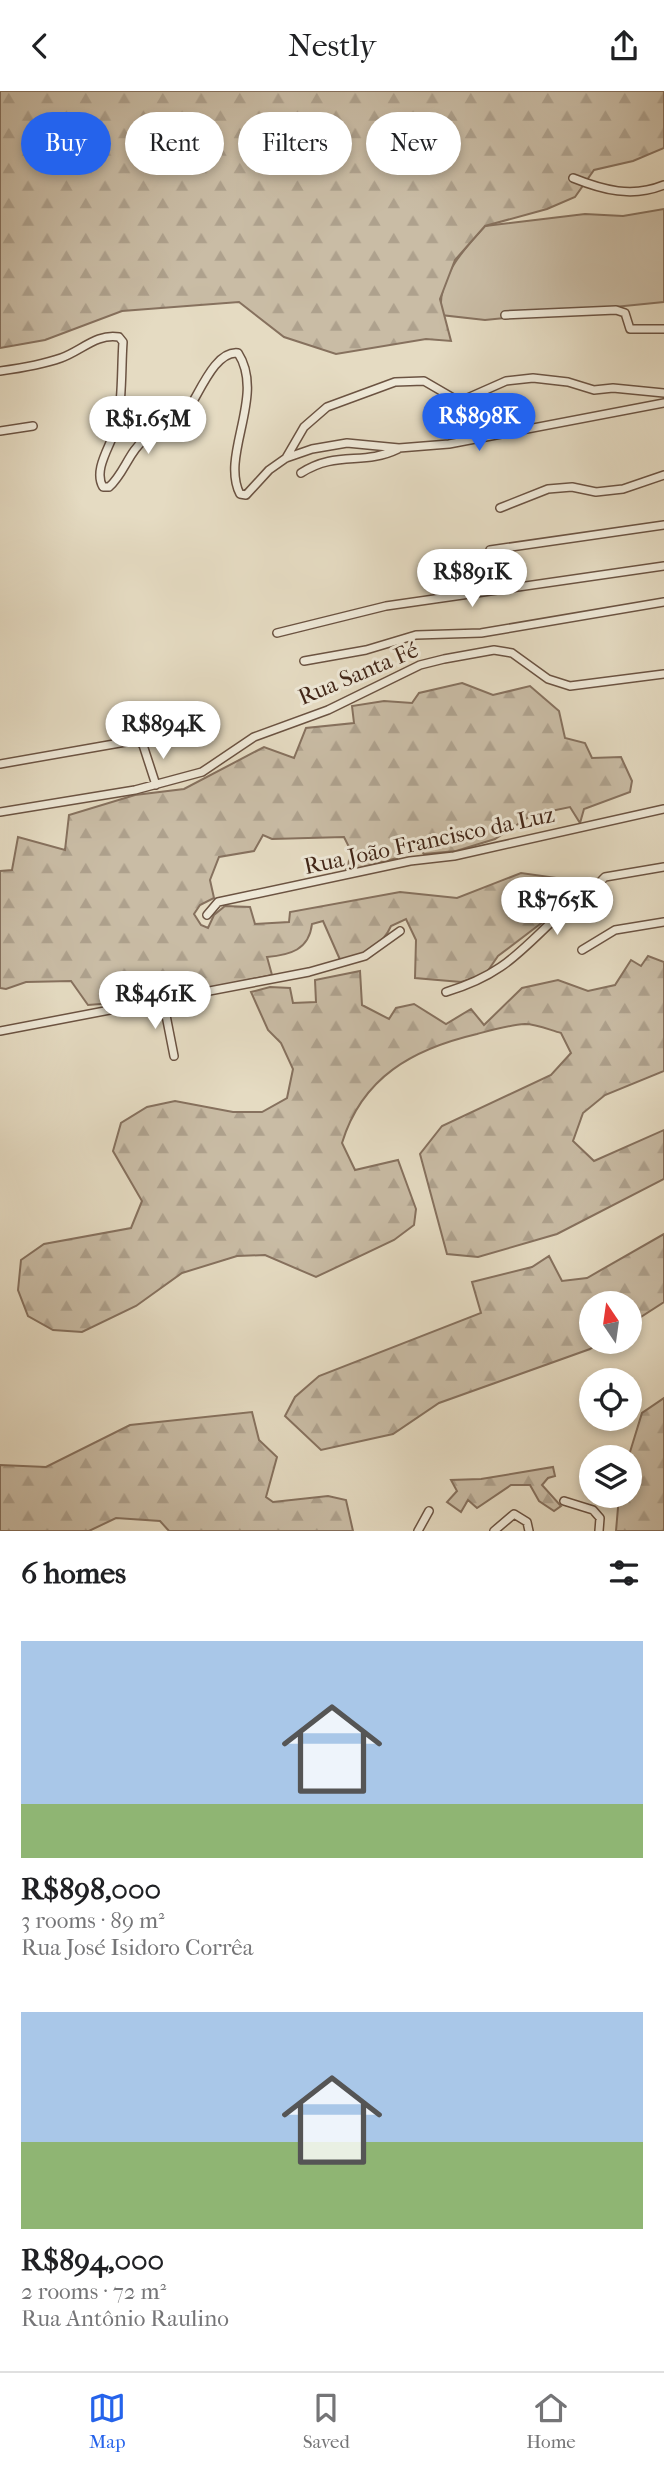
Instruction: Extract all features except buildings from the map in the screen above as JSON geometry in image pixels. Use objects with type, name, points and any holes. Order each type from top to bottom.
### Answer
[{"type":"street","points":[[573,178],[605,191],[637,192],[664,185]]},
{"type":"street","points":[[505,315],[616,310],[625,313],[631,329],[664,329]]},
{"type":"street","points":[[0,371],[33,367],[65,357],[111,335],[119,337],[123,342],[117,422],[100,468],[99,481],[103,487],[108,487],[145,439],[168,429],[182,419],[210,372],[224,356],[238,353],[244,368],[246,407],[235,469],[235,485],[240,494],[246,495],[269,470],[286,458],[312,449],[347,443],[399,448],[523,431],[664,403]]},
{"type":"street","points":[[286,458],[289,447],[304,427],[327,407],[396,382],[424,381],[455,399],[463,400],[506,381],[533,378],[568,382],[594,390],[664,393]]},
{"type":"street","points":[[0,431],[33,426]]},
{"type":"street","points":[[301,473],[330,459],[377,457],[399,448]]},
{"type":"street","points":[[500,508],[548,489],[572,487],[596,492],[623,489],[664,475]]},
{"type":"street","points":[[490,550],[664,525]]},
{"type":"street","points":[[277,632],[386,606],[664,566]]},
{"type":"street","points":[[304,661],[366,650],[416,635],[481,633],[664,602]]},
{"type":"street","name":"Rua Santa Fé","points":[[0,812],[156,785],[202,772],[254,737],[328,710],[420,666],[444,659],[494,650],[512,653],[548,679],[570,686],[664,674]]},
{"type":"street","points":[[0,764],[137,740],[143,745],[156,785]]},
{"type":"street","name":"Rua João Francisco da Luz","points":[[207,915],[218,902],[410,861],[454,856],[664,809]]},
{"type":"street","points":[[446,992],[474,983],[496,971],[542,934],[566,908],[589,897],[605,877],[664,867]]},
{"type":"street","points":[[582,950],[615,930],[664,922]]},
{"type":"street","points":[[0,1031],[320,969],[365,956],[400,931]]},
{"type":"street","points":[[163,1000],[174,1056]]},
{"type":"street","points":[[564,1501],[593,1510],[600,1518],[599,1531]]},
{"type":"street","points":[[418,1531],[429,1511]]},
{"type":"street","points":[[494,1531],[514,1514],[527,1522],[529,1531]]},
{"type":"green space","points":[[0,91],[664,91],[664,148],[633,161],[594,170],[575,197],[547,209],[485,226],[455,260],[440,299],[451,341],[426,339],[336,354],[284,337],[239,302],[122,311],[45,340],[0,348]]},
{"type":"green space","points":[[664,209],[664,302],[485,320],[441,315],[447,277],[460,255],[485,226],[585,214],[623,216]]},
{"type":"green space","points":[[462,683],[493,695],[530,686],[559,711],[565,738],[585,743],[592,758],[621,757],[632,781],[630,792],[584,809],[580,823],[570,807],[532,815],[495,839],[456,851],[424,854],[412,841],[397,843],[397,858],[345,872],[352,853],[344,837],[272,839],[263,835],[254,851],[219,857],[210,880],[214,898],[200,905],[194,914],[201,925],[208,928],[214,915],[225,906],[250,907],[255,924],[289,922],[290,912],[400,892],[457,898],[521,873],[557,878],[552,915],[498,956],[485,975],[461,982],[415,978],[416,940],[406,919],[391,926],[371,949],[341,962],[323,921],[312,924],[307,940],[291,953],[267,957],[272,975],[176,995],[157,993],[126,1002],[88,1005],[71,981],[26,982],[6,989],[0,988],[0,871],[12,870],[18,837],[65,850],[69,815],[135,795],[184,789],[264,747],[294,758],[306,728],[354,723],[352,706],[384,701],[412,703],[419,693]]},
{"type":"green space","points":[[648,956],[664,962],[664,1071],[605,1095],[583,1113],[573,1141],[594,1161],[664,1130],[664,1179],[557,1234],[478,1257],[447,1254],[420,1154],[442,1126],[551,1075],[571,1053],[561,1033],[529,1024],[507,1027],[454,1040],[411,1058],[377,1083],[351,1120],[342,1143],[355,1170],[398,1160],[416,1209],[414,1225],[394,1240],[316,1277],[265,1255],[237,1256],[182,1273],[136,1306],[82,1332],[53,1330],[28,1316],[18,1290],[21,1260],[44,1244],[131,1228],[142,1201],[113,1151],[121,1123],[147,1107],[175,1101],[233,1112],[262,1112],[287,1098],[293,1069],[281,1043],[268,1030],[251,992],[270,987],[290,988],[293,1003],[316,1002],[315,980],[360,971],[362,1005],[389,1019],[396,1008],[414,1004],[446,1024],[471,1009],[484,1025],[522,988],[558,980],[588,991],[615,985],[631,960],[641,966]]},
{"type":"green space","points":[[664,1234],[664,1302],[642,1316],[642,1291],[579,1291],[579,1353],[439,1403],[393,1434],[321,1450],[285,1416],[295,1397],[319,1376],[481,1313],[472,1282],[532,1267],[549,1256],[562,1281],[587,1278]]},
{"type":"green space","points":[[664,1398],[664,1531],[616,1531],[618,1508],[642,1508],[642,1445],[632,1445],[636,1431],[642,1431],[642,1413]]},
{"type":"green space","points":[[252,1412],[259,1440],[277,1457],[266,1497],[273,1502],[328,1496],[346,1500],[353,1531],[169,1531],[160,1521],[116,1518],[89,1531],[0,1531],[0,1465],[46,1467],[130,1425]]},
{"type":"green space","points":[[553,1467],[555,1476],[548,1478],[542,1485],[561,1506],[554,1511],[539,1501],[530,1485],[511,1485],[477,1508],[468,1500],[461,1512],[447,1502],[457,1491],[451,1480],[481,1479]]}]
